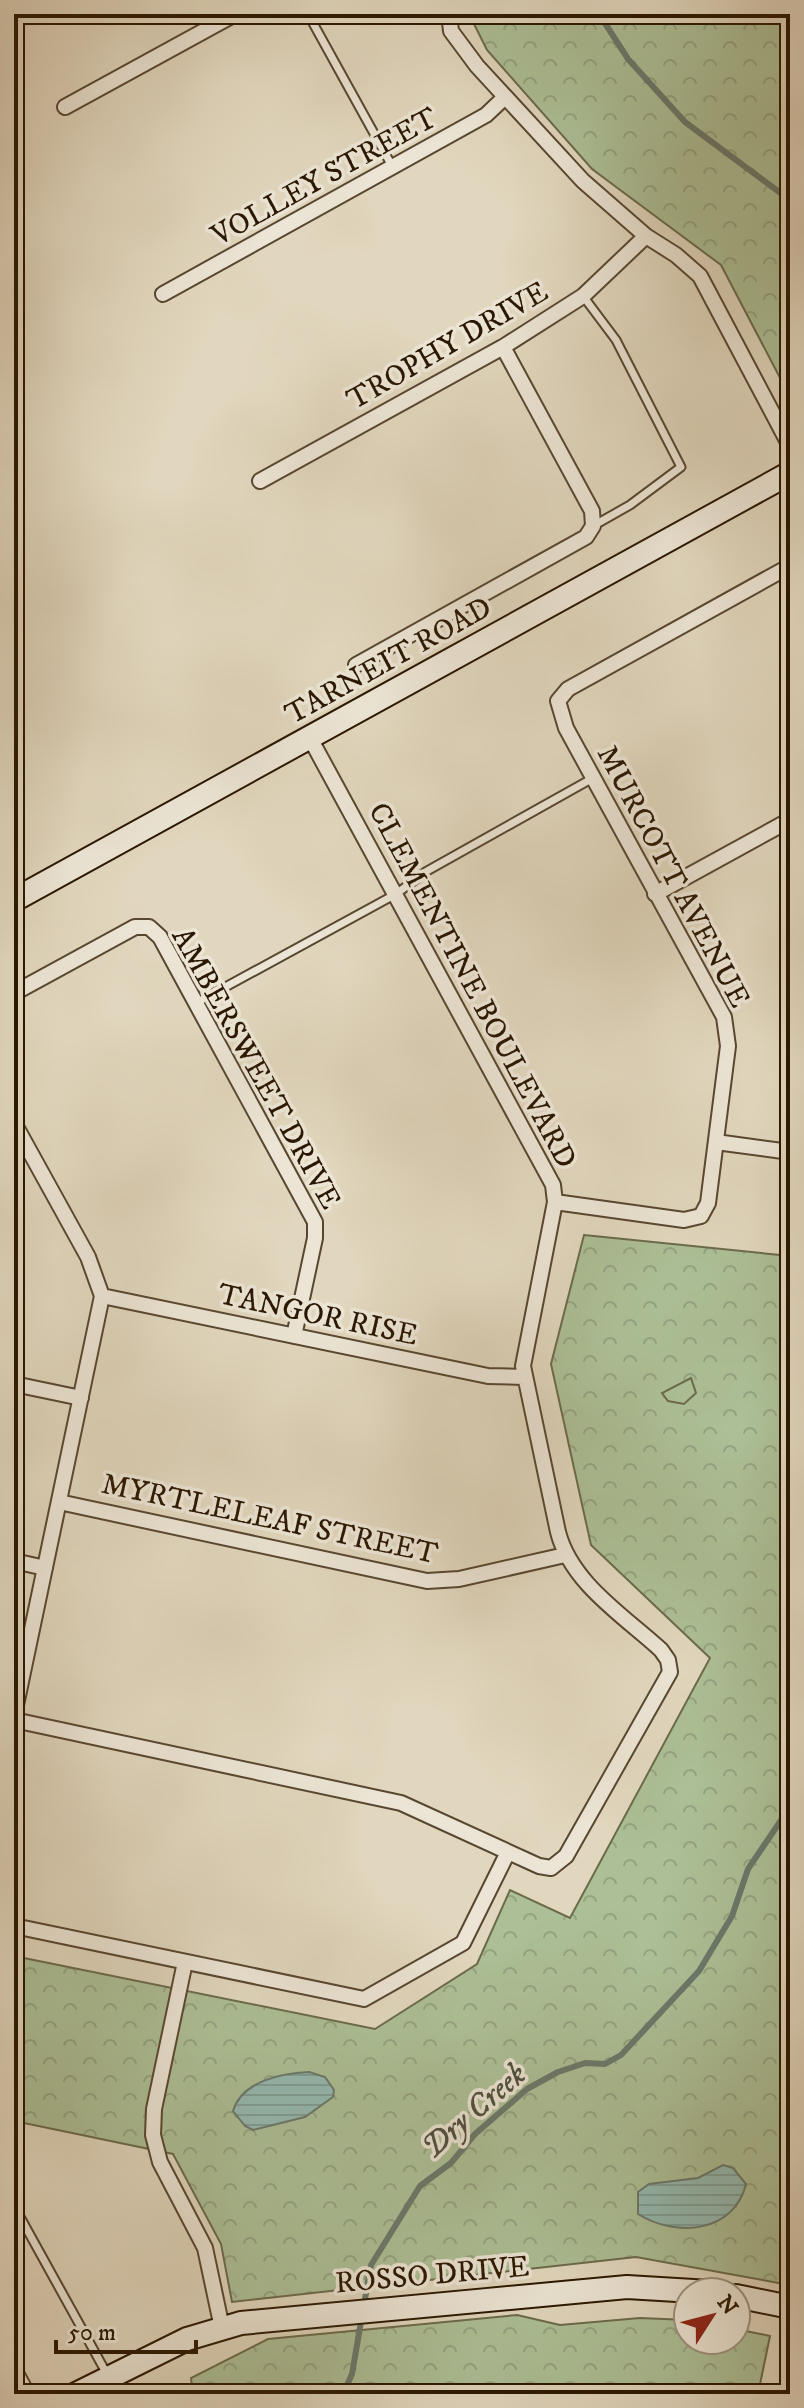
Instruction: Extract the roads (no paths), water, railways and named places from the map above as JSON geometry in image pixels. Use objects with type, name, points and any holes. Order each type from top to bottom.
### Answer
[{"type":"street","points":[[65,107],[235,14]]},
{"type":"street","points":[[449,14],[451,31],[505,97],[583,181],[646,236],[700,276],[790,446]]},
{"type":"street","name":"VOLLEY STREET","points":[[163,294],[486,115],[505,97]]},
{"type":"street","name":"TROPHY DRIVE","points":[[260,481],[503,347],[583,296],[646,236]]},
{"type":"street","points":[[356,665],[586,537],[593,526],[592,511],[503,347]]},
{"type":"street","name":"TARNEIT ROAD","points":[[14,900],[790,473]]},
{"type":"street","name":"MURCOTT AVENUE","points":[[555,1202],[692,1219],[705,1211],[728,1046],[726,1025],[561,719],[558,701],[568,689],[790,566]]},
{"type":"street","name":"CLEMENTINE BOULEVARD","points":[[14,1717],[392,1801],[545,1868],[563,1860],[670,1672],[665,1655],[587,1583],[565,1555],[524,1377],[524,1359],[555,1202],[553,1185],[310,738]]},
{"type":"street","points":[[655,894],[790,820]]},
{"type":"street","name":"AMBERSWEET DRIVE","points":[[14,993],[132,928],[143,926],[160,937],[315,1222],[315,1238],[294,1336]]},
{"type":"street","points":[[14,1123],[88,1257],[102,1296],[14,1717]]},
{"type":"street","points":[[716,1142],[790,1152]]},
{"type":"street","name":"TANGOR RISE","points":[[102,1296],[488,1376],[524,1377]]},
{"type":"street","points":[[14,1384],[81,1398]]},
{"type":"street","name":"MYRTLELEAF STREET","points":[[59,1502],[427,1581],[459,1579],[565,1555]]},
{"type":"street","points":[[14,1561],[45,1568]]},
{"type":"street","points":[[14,1926],[364,1999],[463,1943],[508,1852]]},
{"type":"street","points":[[185,1962],[154,2109],[153,2135],[160,2162],[205,2248],[222,2328]]},
{"type":"street","name":"ROSSO DRIVE","points":[[76,2394],[109,2382],[178,2344],[222,2328],[282,2318],[627,2287],[672,2290]]},
{"type":"street","points":[[752,2299],[790,2307]]},
{"type":"lane","points":[[308,14],[393,168]]},
{"type":"lane","points":[[583,296],[616,340],[681,467],[630,505],[593,526]]},
{"type":"lane","points":[[196,1003],[396,894],[427,871],[593,778]]},
{"type":"lane","points":[[14,2206],[17,2220],[109,2382]]},
{"type":"lane","points":[[14,2362],[27,2386]]},
{"type":"water","points":[[309,2072],[325,2077],[334,2090],[333,2097],[305,2117],[253,2130],[245,2126],[233,2111],[245,2092],[254,2086],[275,2077]]},
{"type":"water","points":[[723,2165],[733,2168],[746,2184],[729,2213],[717,2221],[686,2228],[653,2222],[638,2214],[638,2192],[649,2184],[698,2178]]},
{"type":"waterway","name":"Dry Creek","points":[[599,14],[628,59],[685,122],[790,200]]},
{"type":"waterway","name":"Dry Creek","points":[[364,2305],[371,2265],[420,2186],[451,2163],[475,2134],[527,2089],[558,2072],[585,2063],[605,2064],[621,2055],[699,1971],[732,1916],[748,1869],[790,1807]]},
{"type":"waterway","name":"Dry Creek","points":[[343,2394],[352,2374],[362,2316]]}]
